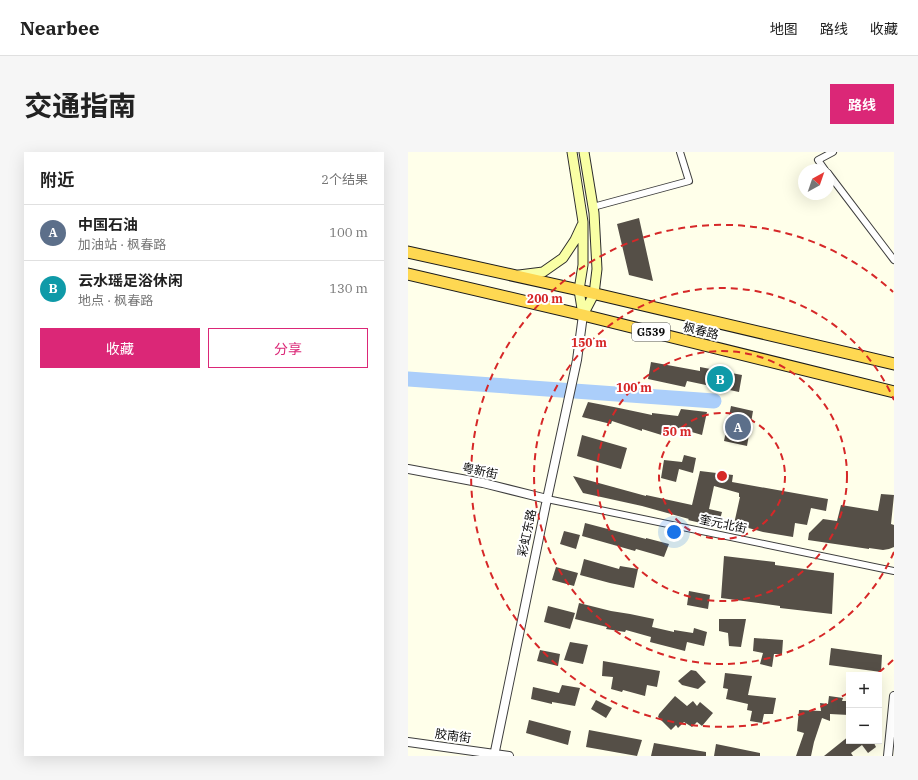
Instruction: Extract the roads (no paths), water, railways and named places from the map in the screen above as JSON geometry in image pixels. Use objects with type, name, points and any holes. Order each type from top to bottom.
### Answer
[{"type":"highway","name":"枫春路","points":[[408,252],[514,275],[894,364]]},
{"type":"highway","name":"枫春路","points":[[408,274],[583,315],[894,392]]},
{"type":"main road","points":[[572,152],[583,222],[582,265],[579,290],[583,315]]},
{"type":"main road","points":[[583,315],[594,294],[597,269],[594,207],[584,152]]},
{"type":"main road","points":[[514,275],[543,272],[563,258],[575,240],[583,222]]},
{"type":"street","points":[[594,207],[689,181],[680,152]]},
{"type":"street","points":[[821,164],[818,160],[833,152]]},
{"type":"street","points":[[834,181],[894,260]]},
{"type":"street","name":"彩虹东路","points":[[494,755],[577,360],[583,315]]},
{"type":"street","name":"粤新街","points":[[408,469],[482,483],[547,499]]},
{"type":"street","name":"奎元北街","points":[[547,499],[894,571]]},
{"type":"street","points":[[888,756],[894,696]]},
{"type":"street","name":"胶南街","points":[[408,742],[509,756]]},
{"type":"waterway","points":[[408,379],[714,401]]},
{"type":"place","name":"云水瑶足浴休闲","points":[[720,379]]},
{"type":"place","name":"中国石油","points":[[738,427]]}]
